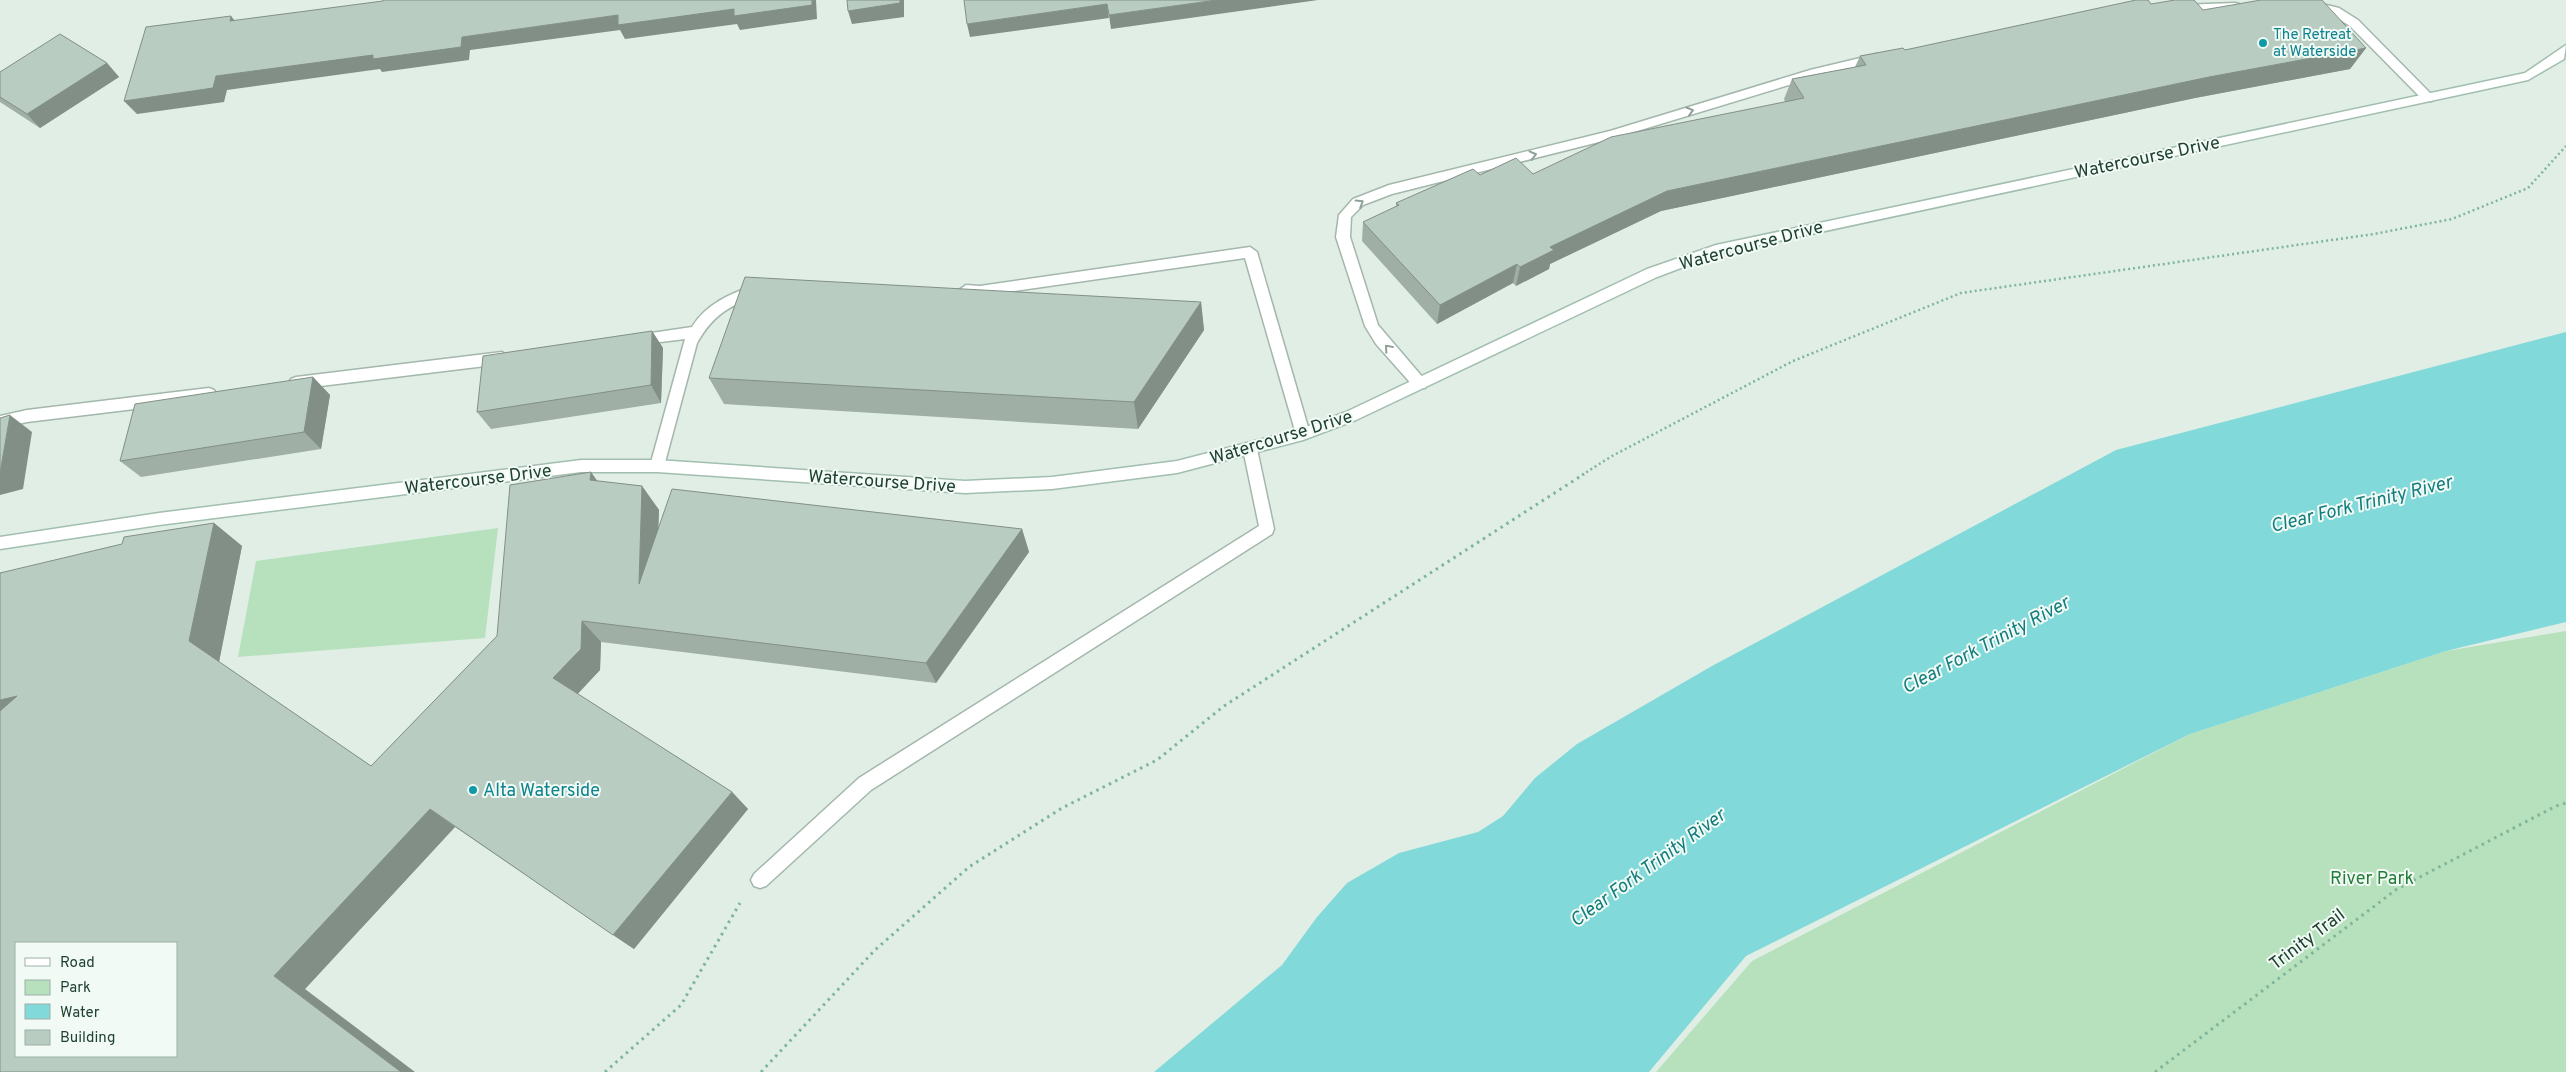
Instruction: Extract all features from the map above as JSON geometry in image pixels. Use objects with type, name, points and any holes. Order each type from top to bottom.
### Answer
[{"type":"street","points":[[2301,6],[2323,7],[2345,16],[2428,98]]},
{"type":"street","points":[[2168,9],[2244,7]]},
{"type":"street","name":"Watercourse Drive","points":[[0,543],[159,519],[581,466],[657,466],[965,487],[1052,482],[1177,467],[1303,434],[1351,416],[1652,272],[1716,250],[1774,236],[2528,76],[2560,56],[2566,49]]},
{"type":"street","points":[[1420,384],[1381,340],[1366,310],[1343,237],[1345,215],[1358,202],[1389,190],[1611,135],[1814,73],[1894,54]]},
{"type":"street","points":[[951,290],[980,291],[1250,252],[1303,434]]},
{"type":"street","points":[[657,466],[686,364],[690,342],[702,322],[722,304],[747,292],[765,288]]},
{"type":"street","points":[[619,342],[696,332]]},
{"type":"street","points":[[280,385],[513,356]]},
{"type":"street","points":[[0,422],[27,416],[222,392]]},
{"type":"street","points":[[760,880],[865,784],[1267,529],[1250,449]]},
{"type":"path","points":[[761,1072],[875,950],[969,867],[1062,808],[1157,760],[1224,706],[1612,456],[1793,361],[1961,293],[2364,236],[2452,219],[2528,188],[2566,146]]},
{"type":"path","name":"Trinity Trail","points":[[2155,1072],[2397,888],[2556,806],[2566,803]]},
{"type":"path","points":[[604,1072],[681,1004],[733,912],[760,880]]},
{"type":"green space","points":[[498,528],[485,638],[238,657],[256,561]]},
{"type":"green space","name":"River Park","points":[[2566,631],[2566,1072],[1656,1072],[1752,961],[2190,734],[2446,651]]},
{"type":"water","name":"Clear Fork Trinity River","points":[[2566,332],[2566,622],[2446,651],[2190,734],[1746,956],[1649,1072],[1154,1072],[1282,965],[1317,917],[1347,883],[1399,853],[1478,832],[1503,816],[1535,778],[1577,744],[1712,666],[2116,450]]},
{"type":"building","points":[[383,0],[812,0],[812,5],[734,16],[734,9],[618,25],[618,15],[462,37],[461,47],[373,59],[373,55],[216,76],[213,88],[124,101],[146,27],[231,16],[230,21]]},
{"type":"building","points":[[847,0],[900,0],[900,3],[848,11]]},
{"type":"building","points":[[964,0],[1217,0],[1109,15],[1107,4],[967,24]]},
{"type":"building","points":[[2136,0],[2148,0],[2151,4],[2175,0],[2194,0],[2203,10],[2261,0],[2322,0],[2366,48],[2209,77],[1667,191],[1550,247],[1554,250],[1520,267],[1517,264],[1440,305],[1363,222],[1399,205],[1396,203],[1473,169],[1480,175],[1516,158],[1533,174],[1611,137],[1804,98],[1792,79],[1866,65],[1860,56],[1903,48],[1905,50]]},
{"type":"building","points":[[60,34],[107,63],[27,114],[0,97],[0,72]]},
{"type":"building","points":[[745,277],[1201,302],[1134,402],[709,378]]},
{"type":"building","points":[[652,331],[651,385],[477,412],[483,356]]},
{"type":"building","points":[[313,377],[304,432],[120,461],[135,404]]},
{"type":"building","points":[[10,415],[0,473],[0,418]]},
{"type":"building","name":"Alta Waterside","points":[[591,472],[590,480],[642,486],[639,584],[672,489],[1022,529],[926,663],[582,621],[581,649],[553,678],[732,792],[613,935],[430,809],[274,976],[401,1072],[0,1072],[0,711],[17,696],[0,700],[0,573],[122,544],[124,537],[214,523],[189,641],[371,766],[497,636],[510,485]]},
{"type":"place","name":"The Retreat at Waterside","points":[[2263,43]]},
{"type":"place","name":"Alta Waterside","points":[[473,790]]}]
